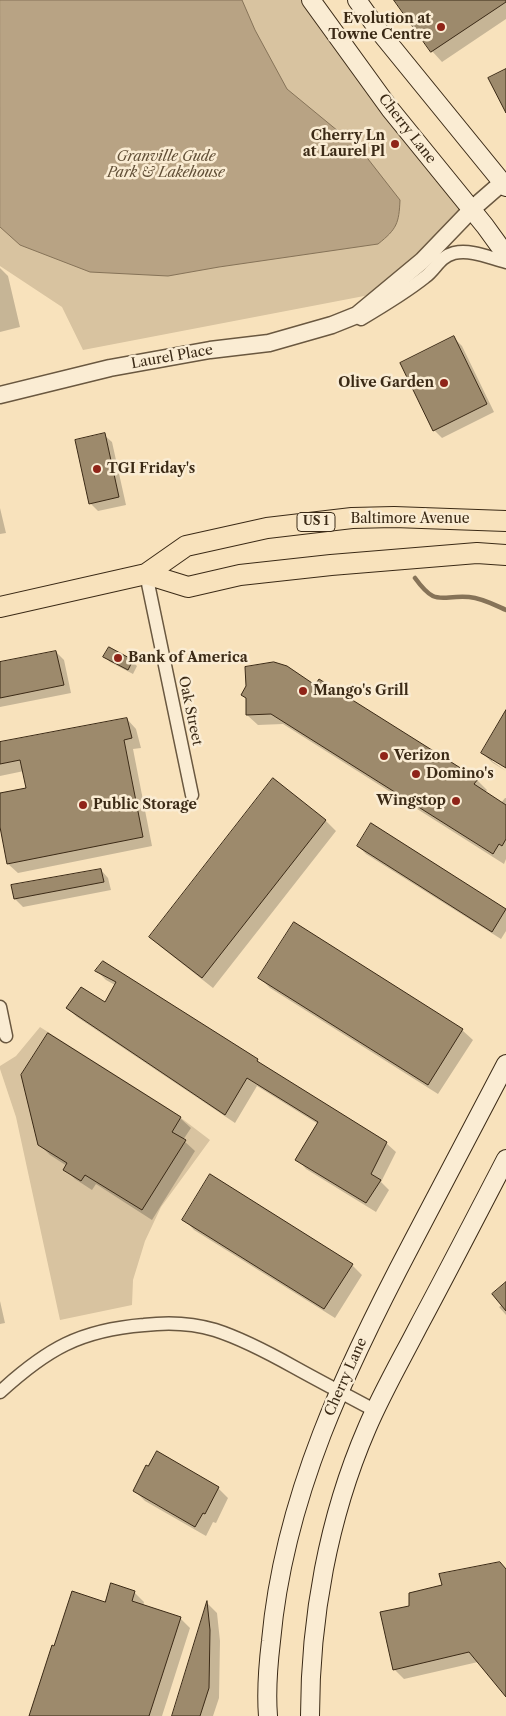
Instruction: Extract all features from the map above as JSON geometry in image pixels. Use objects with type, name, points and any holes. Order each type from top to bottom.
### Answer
[{"type":"main road","name":"Cherry Lane","points":[[312,0],[390,109],[472,209],[506,255]]},
{"type":"main road","points":[[357,0],[379,31],[504,185]]},
{"type":"main road","name":"Baltimore Avenue","points":[[0,607],[146,574],[186,546],[267,528],[352,518],[403,517],[503,520]]},
{"type":"main road","points":[[477,553],[506,559]]},
{"type":"main road","name":"Baltimore Avenue","points":[[146,574],[188,587],[240,575],[341,564],[477,553],[506,554]]},
{"type":"main road","name":"Cherry Lane","points":[[268,1716],[268,1676],[276,1594],[291,1527],[323,1429],[367,1329],[506,1064]]},
{"type":"main road","points":[[310,1716],[312,1660],[318,1610],[330,1544],[354,1462],[374,1410],[506,1158]]},
{"type":"street","name":"Laurel Place","points":[[0,394],[110,368],[210,350],[269,343],[332,325],[357,314],[422,261],[472,209],[504,185]]},
{"type":"street","name":"Laurel Place","points":[[343,320],[360,319],[392,301],[427,276],[441,258],[453,253],[466,252],[506,262]]},
{"type":"street","name":"Oak Street","points":[[146,574],[192,795]]},
{"type":"street","points":[[0,1007],[6,1036]]},
{"type":"street","points":[[0,1392],[42,1357],[80,1337],[117,1327],[160,1323],[190,1325],[215,1330],[253,1345],[374,1410]]},
{"type":"green space","name":"Granville Gude Park & Lakehouse","points":[[0,0],[317,0],[472,209],[385,292],[83,350],[62,307],[0,266]]},
{"type":"green space","points":[[40,1027],[168,1108],[210,1140],[161,1207],[145,1241],[133,1280],[132,1305],[60,1320],[16,1117],[0,1069],[0,1066],[16,1056]]},
{"type":"shaded area","name":"Granville Gude Park & Lakehouse","points":[[0,0],[242,0],[255,30],[287,89],[361,150],[400,200],[396,225],[378,244],[168,276],[90,272],[20,245],[0,227]]},
{"type":"building","name":"Evolution at Towne Centre","points":[[394,0],[506,0],[506,2],[431,52]]},
{"type":"building","points":[[506,69],[506,113],[488,78]]},
{"type":"building","name":"Olive Garden","points":[[454,336],[487,404],[433,431],[400,363]]},
{"type":"building","name":"TGI Friday's","points":[[105,433],[119,497],[89,504],[75,440]]},
{"type":"building","name":"Bank of America","points":[[109,647],[133,660],[128,670],[103,657]]},
{"type":"building","points":[[56,651],[64,685],[0,698],[0,662]]},
{"type":"building","points":[[274,662],[287,666],[315,685],[319,679],[478,779],[474,784],[506,805],[506,839],[502,846],[499,844],[493,854],[271,714],[246,715],[246,698],[241,695],[246,686],[245,667]]},
{"type":"building","points":[[506,710],[506,768],[481,753]]},
{"type":"building","points":[[127,718],[132,738],[124,740],[143,837],[7,864],[0,827],[0,793],[26,788],[20,760],[0,764],[0,742]]},
{"type":"building","points":[[273,778],[326,820],[202,978],[149,937]]},
{"type":"building","points":[[371,823],[506,909],[492,932],[357,846]]},
{"type":"building","points":[[101,869],[104,882],[14,899],[11,885]]},
{"type":"building","points":[[294,922],[463,1029],[428,1085],[258,978]]},
{"type":"building","points":[[103,961],[258,1059],[257,1061],[387,1142],[371,1174],[381,1180],[366,1203],[295,1160],[318,1122],[247,1078],[225,1115],[66,1008],[81,987],[105,1002],[116,982],[95,971]]},
{"type":"building","points":[[48,1033],[181,1117],[172,1132],[186,1140],[142,1210],[85,1175],[81,1181],[63,1170],[67,1163],[38,1145],[21,1075]]},
{"type":"building","points":[[210,1174],[353,1264],[324,1309],[182,1220]]},
{"type":"building","points":[[506,1282],[506,1311],[492,1294]]},
{"type":"building","points":[[157,1451],[219,1487],[205,1514],[203,1513],[195,1527],[133,1491],[146,1465],[148,1466]]},
{"type":"building","points":[[500,1562],[506,1569],[506,1697],[469,1652],[393,1670],[380,1612],[409,1606],[409,1593],[442,1585],[439,1574]]},
{"type":"building","points":[[111,1583],[135,1591],[132,1601],[181,1617],[149,1716],[29,1716],[72,1591],[105,1602]]},
{"type":"building","points":[[207,1601],[210,1630],[209,1688],[200,1716],[172,1716]]},
{"type":"waterway","points":[[415,578],[433,596],[439,598],[474,598],[506,610]]},
{"type":"place","name":"Evolution at Towne Centre","points":[[441,27]]},
{"type":"place","name":"Cherry Ln at Laurel Pl","points":[[395,144]]},
{"type":"place","name":"Olive Garden","points":[[444,383]]},
{"type":"place","name":"TGI Friday's","points":[[97,469]]},
{"type":"place","name":"Bank of America","points":[[118,658]]},
{"type":"place","name":"Mango's Grill","points":[[303,691]]},
{"type":"place","name":"Verizon","points":[[384,756]]},
{"type":"place","name":"Domino's","points":[[416,774]]},
{"type":"place","name":"Wingstop","points":[[456,801]]},
{"type":"place","name":"Public Storage","points":[[83,805]]}]
